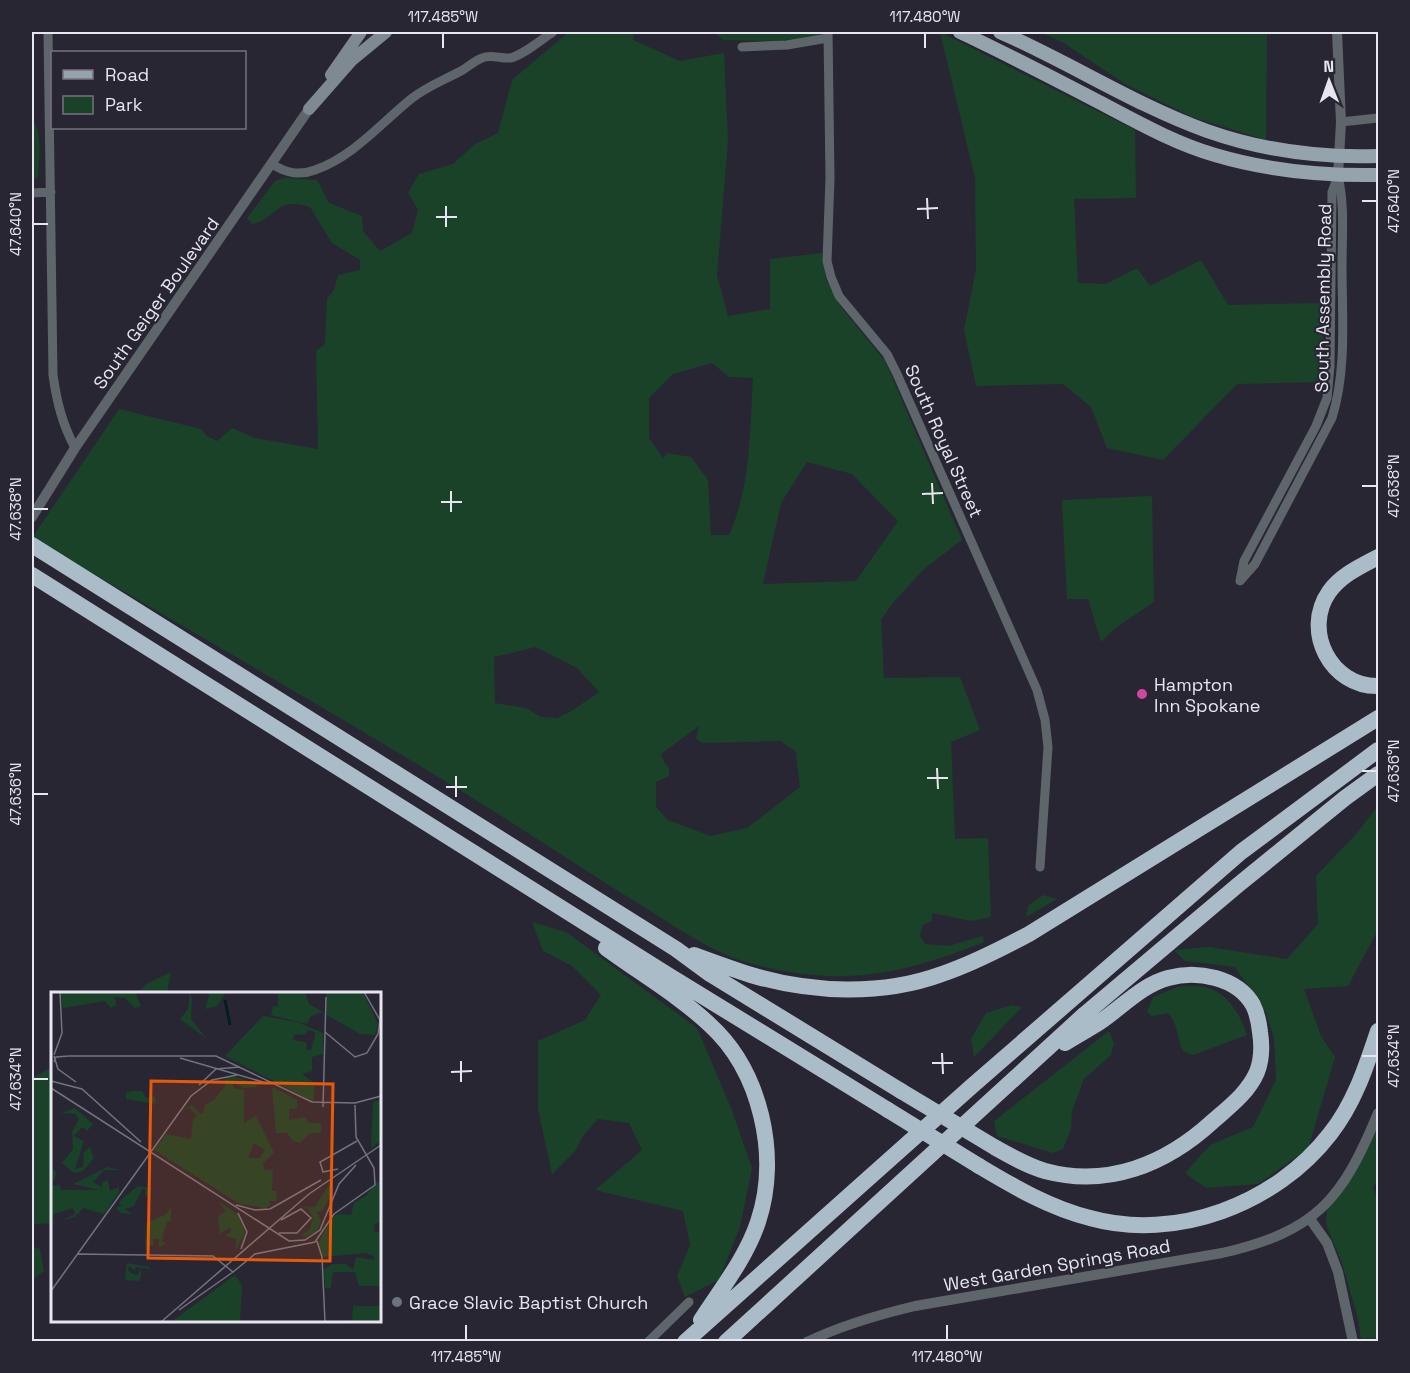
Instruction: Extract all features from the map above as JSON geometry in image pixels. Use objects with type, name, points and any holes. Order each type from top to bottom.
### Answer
[{"type":"highway","points":[[38,548],[676,949],[710,974],[1022,1162],[1046,1171],[1074,1175],[1102,1175],[1127,1172],[1172,1154],[1207,1127],[1250,1086],[1260,1058],[1261,1039],[1253,1005],[1245,996],[1211,975],[1183,974],[1159,981],[1146,988],[1101,1022],[1030,1063]]},
{"type":"highway","points":[[1378,557],[1356,569],[1330,591],[1324,602],[1318,626],[1326,656],[1341,674],[1362,684],[1378,686]]},
{"type":"highway","points":[[32,575],[978,1167],[1049,1204],[1091,1219],[1155,1225],[1218,1214],[1242,1203],[1292,1172],[1330,1134],[1354,1095],[1378,1031]]},
{"type":"highway","points":[[676,949],[751,975],[822,988],[894,987],[939,975],[980,960],[1029,934],[1378,718]]},
{"type":"highway","points":[[687,1340],[972,1086],[1241,852],[1378,750]]},
{"type":"highway","points":[[726,1341],[1030,1063],[1247,878],[1378,774]]},
{"type":"highway","points":[[571,914],[604,948],[684,1003],[710,1024],[740,1063],[754,1092],[762,1117],[767,1158],[766,1187],[758,1223],[739,1263],[687,1340]]},
{"type":"main road","points":[[309,109],[361,32]]},
{"type":"main road","points":[[309,109],[352,60],[386,32]]},
{"type":"main road","points":[[960,32],[1151,129],[1212,154],[1274,169],[1338,176],[1378,175]]},
{"type":"main road","points":[[1000,32],[1205,130],[1265,147],[1298,152],[1378,156]]},
{"type":"street","points":[[48,32],[53,375],[63,425],[75,448]]},
{"type":"street","points":[[272,164],[283,171],[294,173],[306,172],[326,165],[366,140],[432,84],[461,71],[483,57],[512,57],[553,32]]},
{"type":"street","name":"South Assembly Road","points":[[1337,32],[1341,122],[1338,176],[1342,193],[1341,384],[1332,418],[1255,564],[1240,581],[1244,561],[1316,426],[1327,398],[1330,366],[1332,192],[1338,176]]},
{"type":"street","points":[[742,47],[787,45],[828,35]]},
{"type":"street","name":"South Royal Street","points":[[828,35],[830,168],[828,269],[839,296],[886,354],[897,374],[1037,690],[1045,720],[1048,744],[1040,867]]},
{"type":"street","name":"South Geiger Boulevard","points":[[32,517],[75,448],[309,109]]},
{"type":"street","points":[[1341,122],[1378,118]]},
{"type":"street","points":[[32,193],[51,192]]},
{"type":"street","name":"West Garden Springs Road","points":[[807,1341],[865,1318],[915,1306],[1245,1248],[1292,1230],[1310,1219],[1331,1200],[1345,1183],[1360,1158],[1378,1113]]},
{"type":"street","points":[[1310,1219],[1327,1243],[1338,1272],[1353,1341]]},
{"type":"street","points":[[648,1341],[689,1302]]},
{"type":"green space","points":[[569,32],[634,32],[633,40],[680,61],[724,53],[728,142],[717,275],[728,316],[770,309],[770,259],[822,253],[826,280],[841,307],[885,361],[962,540],[924,569],[892,604],[881,620],[884,678],[960,677],[980,730],[951,742],[955,839],[988,838],[991,917],[971,921],[932,913],[932,921],[923,925],[920,936],[925,944],[948,946],[983,936],[984,942],[953,954],[897,970],[843,976],[784,971],[739,960],[700,942],[378,740],[32,538],[119,409],[201,429],[207,436],[217,441],[232,428],[255,438],[318,449],[316,351],[325,344],[327,299],[334,290],[338,275],[360,270],[360,260],[332,243],[310,207],[290,204],[253,224],[247,218],[275,181],[284,178],[317,180],[329,203],[362,216],[363,231],[380,251],[412,233],[418,210],[408,193],[419,174],[453,164],[475,144],[498,133],[512,80]],"holes":[[[712,363],[729,377],[753,378],[745,478],[742,497],[729,535],[711,535],[708,480],[691,457],[667,453],[663,458],[649,438],[649,398],[673,374]],[[807,462],[852,474],[898,521],[856,581],[763,584],[781,503]],[[536,647],[577,668],[599,692],[557,718],[541,717],[526,708],[495,703],[494,657]],[[699,726],[696,738],[702,743],[781,741],[796,752],[800,787],[747,828],[710,836],[668,820],[656,807],[656,782],[669,776],[669,768],[661,754]]]},
{"type":"green space","points":[[714,32],[819,32],[819,35],[788,41],[723,40]]},
{"type":"green space","points":[[940,32],[1135,130],[1136,198],[1074,199],[1078,283],[1106,284],[1137,268],[1150,286],[1201,260],[1228,305],[1323,303],[1323,382],[1237,384],[1163,460],[1107,448],[1091,407],[1063,384],[976,386],[964,330],[976,269],[975,178]]},
{"type":"green space","points":[[1040,32],[1267,32],[1266,140],[1192,117],[1125,84],[1064,43]]},
{"type":"green space","points":[[32,119],[38,131],[40,146],[38,177],[32,181]]},
{"type":"green space","points":[[1152,496],[1154,602],[1114,629],[1101,642],[1088,599],[1067,599],[1062,500]]},
{"type":"green space","points":[[1378,806],[1378,930],[1348,986],[1304,989],[1321,1036],[1335,1057],[1308,1149],[1258,1184],[1206,1188],[1185,1173],[1210,1145],[1253,1127],[1276,1080],[1274,1038],[1266,1013],[1235,967],[1185,961],[1174,950],[1209,947],[1287,959],[1318,924],[1316,876],[1356,834]]},
{"type":"green space","points":[[1043,895],[1057,899],[1026,917],[1028,906]]},
{"type":"green space","points":[[532,922],[566,932],[697,1028],[731,1108],[752,1168],[740,1227],[719,1280],[685,1297],[677,1276],[690,1245],[683,1211],[595,1190],[642,1150],[629,1123],[598,1119],[583,1136],[575,1151],[552,1174],[538,1109],[538,1041],[585,1020],[601,995],[572,966],[543,951]]},
{"type":"green space","points":[[171,972],[167,992],[140,992],[146,984]]},
{"type":"green space","points":[[1180,986],[1201,986],[1220,994],[1237,1012],[1247,1035],[1193,1055],[1183,1051],[1174,1022],[1168,1013],[1152,1016],[1147,1012],[1153,997]]},
{"type":"green space","points":[[1012,1005],[1022,1007],[974,1057],[971,1039],[986,1013]]},
{"type":"green space","points":[[1109,1031],[1114,1043],[1111,1055],[1084,1079],[1072,1111],[1071,1129],[1063,1149],[1053,1153],[997,1136],[994,1121]]},
{"type":"green space","points":[[51,1068],[51,1223],[32,1226],[32,1078]]},
{"type":"green space","points":[[1378,1126],[1378,1180],[1373,1187],[1378,1200],[1378,1338],[1361,1339],[1358,1319],[1343,1266],[1326,1224],[1327,1210]]},
{"type":"green space","points":[[32,1246],[40,1249],[44,1271],[32,1280]]},
{"type":"place","name":"Hampton Inn Spokane","points":[[1142,694]]},
{"type":"place","name":"Grace Slavic Baptist Church","points":[[397,1302]]}]
